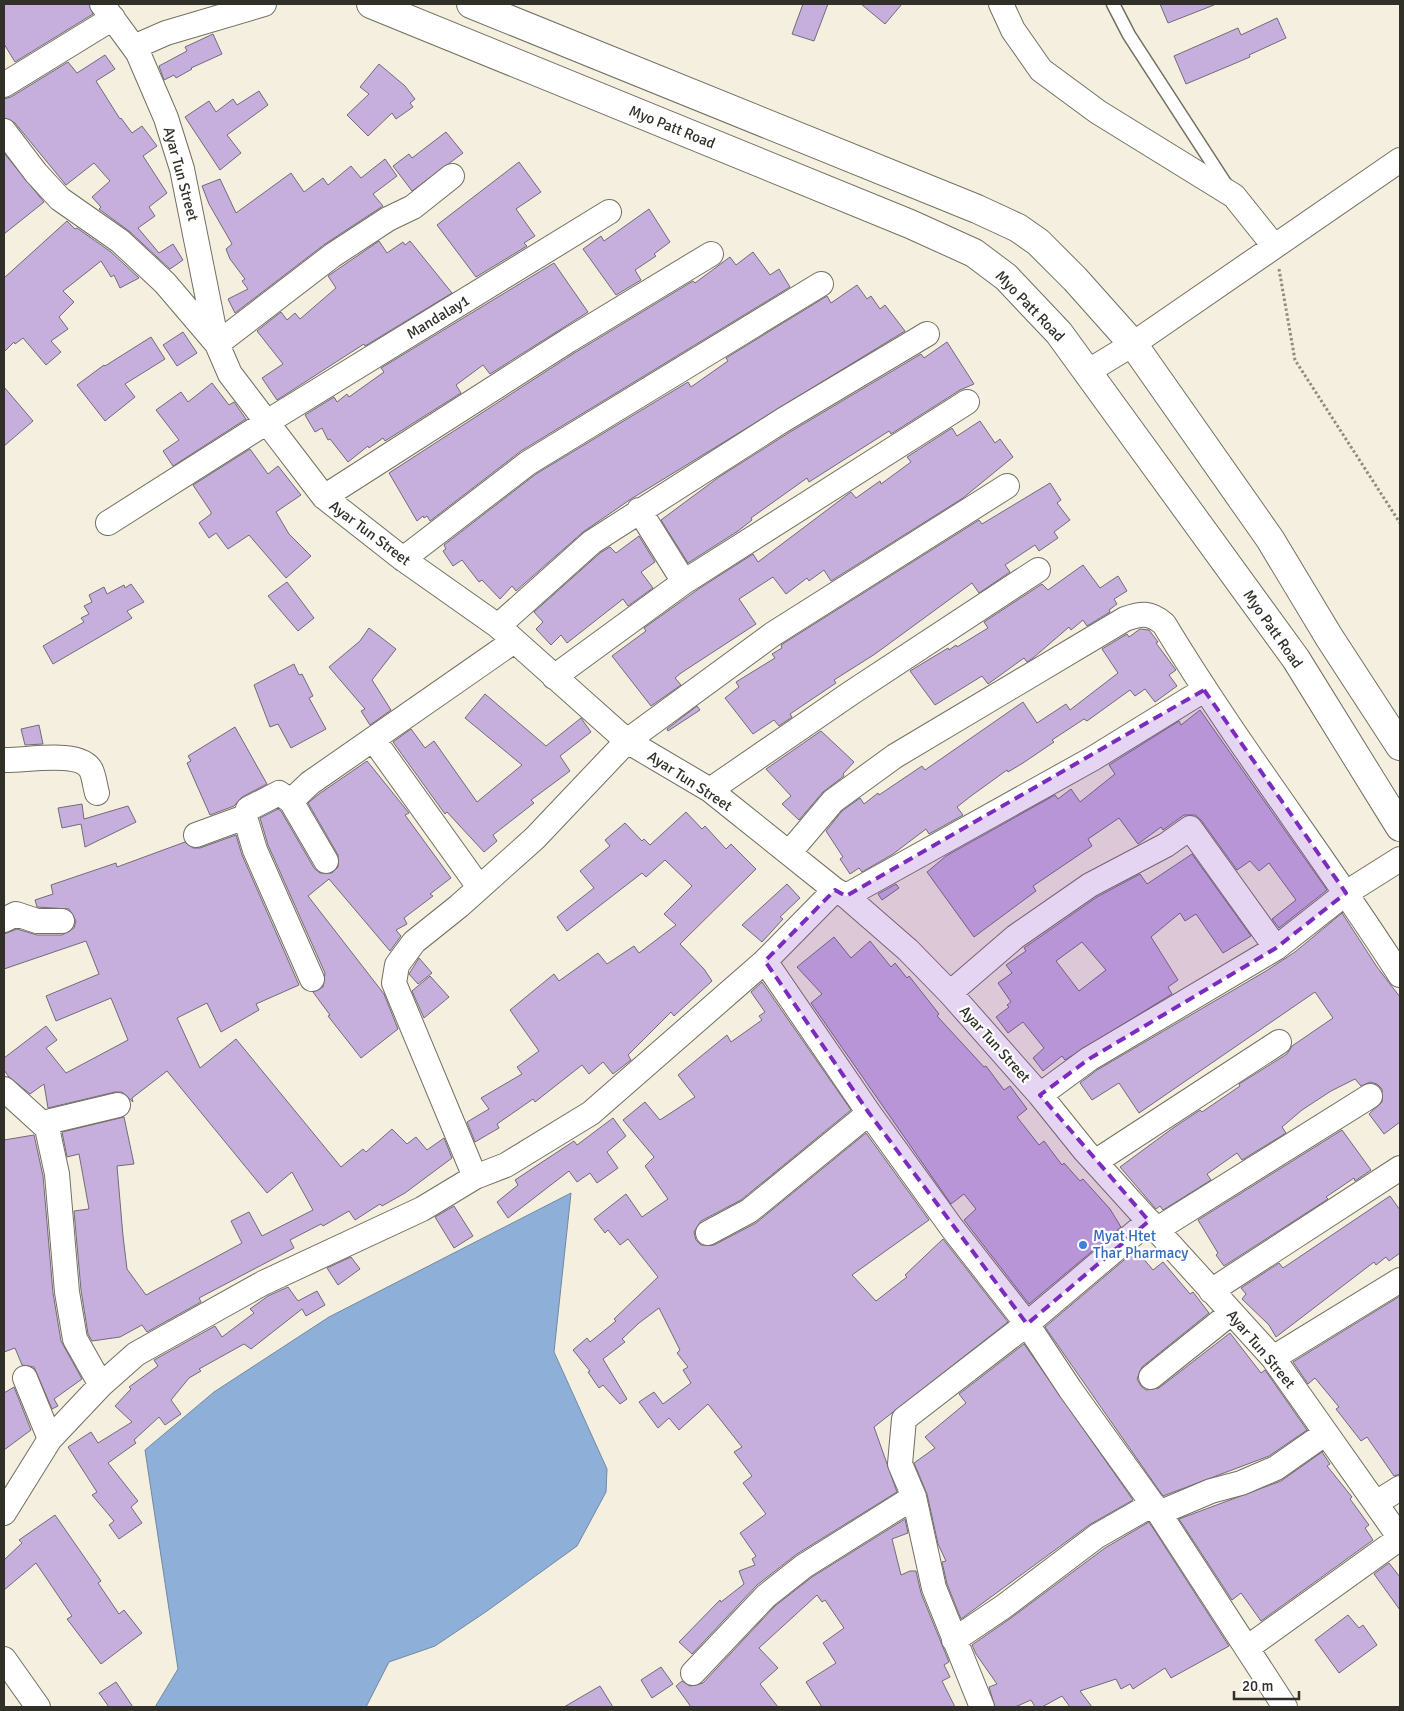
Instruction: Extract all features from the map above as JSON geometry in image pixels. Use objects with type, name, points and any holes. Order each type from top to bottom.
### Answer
[{"type":"main road","name":"Myo Patt Road","points":[[371,4],[910,224],[974,253],[1006,277],[1059,334],[1296,659],[1400,827]]},
{"type":"main road","points":[[471,4],[924,187],[1018,228],[1038,242],[1075,279],[1133,344],[1270,539],[1329,637],[1400,746]]},
{"type":"main road","points":[[910,224],[924,187]]},
{"type":"main road","points":[[1296,659],[1329,637]]},
{"type":"street","points":[[134,47],[166,33],[264,4]]},
{"type":"street","points":[[1001,4],[1014,30],[1041,70],[1098,112],[1234,196],[1274,246]]},
{"type":"street","points":[[4,85],[108,11]]},
{"type":"street","name":"Ayar Tun Street","points":[[108,11],[134,47],[166,118],[182,169],[217,344],[230,374],[324,498],[403,559],[506,634],[627,741],[710,790],[840,893],[908,950],[950,993],[1040,1094],[1095,1162],[1273,1358],[1400,1538]]},
{"type":"street","points":[[4,131],[36,173],[60,199],[120,242],[165,283],[217,344],[333,255],[388,219],[413,207],[452,176]]},
{"type":"street","points":[[1087,372],[1133,344],[1400,160]]},
{"type":"street","name":"Mandalay1","points":[[108,523],[267,422],[609,212]]},
{"type":"street","points":[[324,498],[568,340],[711,254]]},
{"type":"street","points":[[403,559],[528,463],[822,284]]},
{"type":"street","points":[[291,800],[310,783],[373,739],[506,634],[592,542],[783,420],[927,334]]},
{"type":"street","points":[[554,677],[684,582],[967,402]]},
{"type":"street","points":[[475,1177],[394,983],[396,966],[414,942],[535,838],[627,741],[773,634],[1007,486]]},
{"type":"street","points":[[640,510],[684,582]]},
{"type":"street","points":[[710,790],[850,693],[1038,570]]},
{"type":"street","points":[[789,853],[833,801],[895,756],[1125,619],[1142,613],[1156,617],[1164,624],[1204,690],[1346,893],[1400,975]]},
{"type":"street","points":[[4,1513],[50,1438],[101,1384],[136,1354],[263,1283],[422,1209],[475,1177],[506,1165],[591,1113],[840,893],[1092,759],[1204,690]]},
{"type":"street","points":[[373,739],[479,887]]},
{"type":"street","points":[[4,760],[71,757],[82,761],[90,769],[97,793]]},
{"type":"street","points":[[312,979],[255,850],[246,817],[248,809],[278,793],[291,800],[326,861]]},
{"type":"street","points":[[196,835],[246,817]]},
{"type":"street","points":[[950,993],[1015,937],[1082,890],[1166,845],[1190,828],[1276,948]]},
{"type":"street","points":[[1040,1094],[1089,1059],[1276,948],[1346,893],[1400,858]]},
{"type":"street","points":[[4,920],[16,914],[37,921],[62,921]]},
{"type":"street","points":[[765,960],[869,1113],[952,1228],[1026,1324],[1156,1509],[1285,1707]]},
{"type":"street","points":[[1095,1162],[1279,1042]]},
{"type":"street","points":[[4,1089],[47,1128],[57,1174],[67,1292],[75,1339],[101,1384]]},
{"type":"street","points":[[982,1707],[934,1588],[914,1497],[900,1464],[904,1419],[1152,1225],[1370,1096]]},
{"type":"street","points":[[47,1128],[51,1121],[118,1105]]},
{"type":"street","points":[[708,1233],[749,1212],[869,1113]]},
{"type":"street","points":[[1212,1291],[1400,1168]]},
{"type":"street","points":[[1273,1358],[1400,1280]]},
{"type":"street","points":[[1151,1377],[1231,1313]]},
{"type":"street","points":[[25,1378],[50,1438]]},
{"type":"street","points":[[954,1640],[1032,1586],[1098,1536],[1156,1509],[1241,1482],[1276,1468],[1326,1433]]},
{"type":"street","points":[[1376,1503],[1400,1488]]},
{"type":"street","points":[[693,1673],[774,1590],[804,1566],[914,1497]]},
{"type":"street","points":[[1247,1648],[1400,1538]]},
{"type":"street","points":[[4,1659],[38,1707]]},
{"type":"lane","points":[[1114,4],[1129,35],[1234,196]]},
{"type":"path","points":[[1274,246],[1295,360],[1400,523]]},
{"type":"highlighted area","points":[[1204,690],[1346,893],[1276,948],[1089,1059],[1040,1095],[1149,1221],[1027,1324],[869,1113],[765,961],[835,890],[846,896]]},
{"type":"water","points":[[571,1193],[554,1352],[607,1469],[606,1492],[577,1546],[435,1646],[389,1662],[366,1707],[155,1707],[178,1669],[145,1450],[214,1392],[329,1317]]},
{"type":"building","points":[[4,4],[89,4],[93,14],[15,62],[4,44]]},
{"type":"building","points":[[803,4],[828,4],[814,41],[792,34]]},
{"type":"building","points":[[861,4],[902,4],[885,24]]},
{"type":"building","points":[[1160,4],[1214,4],[1214,5],[1168,23]]},
{"type":"building","points":[[1277,18],[1286,38],[1249,55],[1250,57],[1186,84],[1174,56],[1238,28],[1241,35]]},
{"type":"building","points":[[213,34],[222,54],[191,68],[176,78],[174,75],[164,80],[159,66],[187,51],[185,47]]},
{"type":"building","points":[[105,55],[115,69],[96,81],[120,119],[132,133],[142,126],[157,146],[143,156],[167,193],[149,207],[155,216],[138,228],[159,253],[173,244],[183,260],[170,269],[129,231],[99,209],[101,207],[92,197],[110,181],[94,163],[66,185],[15,123],[4,118],[4,99],[11,97],[68,62],[77,73]]},
{"type":"building","points":[[379,64],[405,86],[415,99],[410,103],[413,107],[396,119],[392,113],[368,136],[347,115],[369,94],[360,87]]},
{"type":"building","points":[[259,91],[268,105],[227,135],[241,153],[220,170],[185,117],[209,101],[216,112],[233,99],[237,105]]},
{"type":"building","points":[[446,132],[463,153],[412,191],[393,166],[409,154],[412,158]]},
{"type":"building","points":[[4,153],[44,202],[4,234]]},
{"type":"building","points":[[385,159],[397,176],[373,194],[383,206],[325,244],[235,313],[228,299],[248,289],[242,281],[245,279],[230,259],[226,249],[232,244],[209,204],[202,186],[220,179],[236,213],[291,173],[304,192],[323,178],[328,185],[351,166],[361,178]]},
{"type":"building","points":[[519,162],[541,192],[516,209],[535,236],[524,243],[527,246],[476,277],[437,225]]},
{"type":"building","points":[[649,209],[670,242],[654,254],[656,256],[635,270],[641,280],[616,295],[583,249],[601,236],[604,241]]},
{"type":"building","points":[[67,221],[75,229],[77,228],[111,252],[139,278],[120,288],[114,275],[111,277],[101,261],[63,291],[74,302],[59,317],[68,329],[51,341],[61,352],[46,365],[23,338],[15,344],[14,342],[4,352],[4,278]]},
{"type":"building","points":[[379,241],[387,253],[403,242],[405,245],[410,241],[452,293],[365,346],[364,344],[277,400],[262,378],[283,364],[257,331],[281,312],[287,320],[295,313],[300,319],[336,288],[328,276]]},
{"type":"building","points":[[753,252],[770,275],[779,269],[790,287],[521,451],[430,521],[427,516],[424,518],[423,516],[417,521],[389,473],[576,352],[693,281],[695,283],[730,257],[736,265]]},
{"type":"building","points":[[554,263],[588,312],[490,374],[483,365],[456,385],[461,393],[385,441],[383,438],[369,448],[368,446],[348,462],[330,439],[328,440],[322,428],[315,432],[305,415],[334,397],[337,402],[347,394],[349,397],[384,372],[381,368]]},
{"type":"building","points":[[857,285],[867,299],[871,296],[880,309],[885,305],[905,331],[631,499],[583,532],[516,591],[512,586],[500,599],[482,580],[479,582],[462,560],[453,566],[443,551],[446,549],[444,545],[536,474],[688,382],[691,387],[728,361],[726,358],[827,296],[831,303]]},
{"type":"building","points":[[183,332],[197,353],[177,366],[163,345]]},
{"type":"building","points":[[151,337],[165,359],[125,384],[135,397],[105,421],[77,385],[104,365]]},
{"type":"building","points":[[947,342],[974,384],[960,390],[891,434],[889,431],[809,482],[807,478],[751,518],[752,520],[738,531],[688,563],[661,520],[719,477],[790,432],[921,354],[924,358]]},
{"type":"building","points":[[212,383],[229,405],[234,402],[246,419],[173,466],[163,451],[179,440],[156,410],[181,392],[188,402]]},
{"type":"building","points":[[4,387],[33,421],[4,446]]},
{"type":"building","points":[[980,421],[995,443],[1000,439],[1013,457],[963,498],[831,581],[824,570],[809,581],[807,578],[786,594],[773,577],[739,599],[756,624],[681,673],[675,678],[681,685],[651,706],[612,656],[646,631],[644,628],[700,588],[753,554],[758,562],[851,492],[856,498],[880,481],[881,484],[911,462],[907,457],[952,428],[957,436]]},
{"type":"building","points":[[250,449],[268,474],[278,466],[301,495],[276,512],[289,534],[311,556],[286,578],[249,535],[228,549],[216,533],[209,538],[199,523],[211,512],[193,485]]},
{"type":"building","points":[[1050,483],[1061,500],[1057,503],[1070,520],[1054,532],[1058,538],[1039,551],[1035,545],[1005,565],[1010,572],[979,593],[972,583],[875,654],[834,680],[836,683],[790,714],[792,717],[779,726],[774,720],[753,734],[725,698],[739,687],[736,682],[775,658],[772,654],[782,648],[781,645],[979,520],[982,524]]},
{"type":"building","points":[[639,536],[655,562],[641,572],[653,588],[628,606],[623,599],[567,643],[561,635],[551,645],[536,629],[543,622],[534,612],[600,553],[610,547],[616,553]]},
{"type":"building","points":[[1083,565],[1100,588],[1118,576],[1127,591],[1114,599],[1117,604],[1109,610],[1110,612],[1087,626],[1083,620],[1071,630],[1069,627],[1033,658],[1027,662],[1024,658],[988,684],[982,676],[935,705],[910,671],[948,648],[949,650],[956,645],[957,647],[988,628],[984,622],[1042,584],[1048,590]]},
{"type":"building","points":[[287,582],[314,618],[298,631],[268,596]]},
{"type":"building","points":[[131,584],[144,602],[127,611],[132,618],[53,664],[43,646],[84,622],[81,618],[89,614],[84,606],[92,602],[89,595],[104,587],[107,594],[124,585],[125,588]]},
{"type":"building","points":[[369,628],[396,649],[372,680],[391,710],[370,725],[361,711],[365,709],[329,667],[360,641]]},
{"type":"building","points":[[1140,629],[1149,630],[1158,642],[1156,643],[1176,670],[1169,675],[1177,686],[1155,702],[1145,689],[1135,696],[1130,690],[1087,721],[1084,719],[1052,740],[1054,742],[1008,772],[1007,770],[971,796],[957,807],[963,815],[929,834],[926,829],[893,854],[862,872],[859,868],[850,874],[840,859],[843,857],[826,831],[842,811],[860,798],[864,804],[878,793],[879,795],[922,766],[925,770],[1023,702],[1037,723],[1066,704],[1070,710],[1118,673],[1102,649],[1127,634],[1129,637]]},
{"type":"building","points":[[294,664],[299,675],[302,674],[313,696],[309,698],[326,729],[291,748],[278,724],[270,727],[254,685]]},
{"type":"building","points":[[485,694],[546,746],[581,718],[591,732],[560,756],[570,771],[531,800],[534,803],[493,835],[497,841],[484,852],[447,812],[445,814],[393,742],[411,729],[425,748],[434,741],[477,802],[522,765],[465,718]]},
{"type":"building","points":[[697,706],[700,710],[668,731],[667,729]]},
{"type":"building","points":[[1200,710],[1327,890],[1279,928],[1272,919],[1296,900],[1269,863],[1259,871],[1250,861],[1237,870],[1201,820],[1195,815],[1184,815],[1163,830],[1161,827],[1138,844],[1119,818],[1088,839],[1092,846],[1033,886],[1036,891],[974,937],[927,872],[946,856],[1055,795],[1058,799],[1071,789],[1080,802],[1115,774],[1109,765],[1179,721],[1181,725]]},
{"type":"building","points":[[39,725],[43,744],[25,745],[21,729]]},
{"type":"building","points":[[235,727],[267,784],[242,797],[234,806],[210,815],[187,763],[191,761],[188,756]]},
{"type":"building","points":[[821,731],[854,762],[843,774],[844,776],[823,792],[799,820],[782,804],[791,796],[766,769]]},
{"type":"building","points":[[367,761],[409,813],[405,815],[451,878],[430,894],[433,896],[404,918],[407,924],[396,930],[401,936],[390,951],[329,879],[308,896],[384,994],[398,1029],[361,1058],[328,1016],[330,1015],[313,992],[323,987],[325,973],[268,845],[260,818],[278,809],[281,811],[314,868],[320,873],[332,873],[338,867],[338,855],[308,803]]},
{"type":"building","points":[[82,804],[84,819],[128,806],[136,822],[85,847],[81,824],[62,828],[58,808]]},
{"type":"building","points":[[686,812],[702,829],[705,826],[726,849],[731,844],[756,869],[680,944],[704,969],[712,981],[674,1016],[671,1012],[628,1055],[631,1060],[613,1074],[603,1062],[589,1074],[582,1065],[535,1102],[533,1099],[497,1124],[499,1128],[475,1142],[467,1122],[489,1109],[481,1098],[522,1074],[517,1067],[539,1051],[510,1010],[554,974],[559,981],[598,953],[607,964],[634,946],[639,953],[676,925],[664,914],[692,886],[665,860],[646,877],[642,873],[567,931],[557,917],[594,888],[580,871],[610,846],[605,840],[625,823],[642,841],[644,839],[650,845]]},
{"type":"building","points":[[236,835],[242,855],[299,985],[256,1004],[259,1010],[221,1032],[207,1003],[177,1018],[200,1068],[236,1039],[341,1167],[363,1149],[366,1152],[392,1129],[407,1144],[416,1137],[427,1150],[444,1138],[452,1158],[405,1193],[382,1206],[380,1204],[355,1220],[349,1211],[323,1226],[321,1224],[290,1240],[294,1248],[199,1298],[201,1302],[147,1332],[142,1325],[120,1337],[92,1341],[88,1334],[81,1290],[74,1211],[89,1209],[79,1154],[67,1157],[62,1132],[124,1117],[134,1164],[117,1166],[127,1269],[146,1295],[242,1243],[231,1221],[249,1212],[262,1236],[313,1210],[292,1172],[267,1193],[167,1071],[132,1098],[133,1102],[122,1092],[115,1092],[48,1108],[44,1084],[30,1094],[9,1077],[4,1070],[4,1058],[46,1026],[57,1040],[46,1048],[66,1073],[128,1040],[111,998],[56,1021],[46,996],[99,974],[86,941],[4,969],[4,934],[17,929],[37,935],[62,935],[74,928],[76,921],[69,909],[37,907],[35,900],[53,894],[51,885],[116,863],[117,867],[185,842],[193,848],[200,848]]},
{"type":"building","points":[[1192,854],[1251,936],[1223,953],[1196,914],[1185,921],[1180,913],[1151,937],[1178,980],[1168,987],[1172,994],[1065,1060],[1062,1056],[1043,1071],[1033,1058],[1044,1048],[1023,1022],[1008,1033],[996,1017],[1009,1007],[1007,1005],[1011,1002],[998,983],[1012,973],[1006,965],[1026,951],[1024,948],[1097,897],[1140,874],[1147,884]],"holes":[[[1082,942],[1106,970],[1079,991],[1056,961]]]},
{"type":"building","points":[[787,884],[800,898],[780,917],[783,919],[762,942],[742,925]]},
{"type":"building","points":[[896,884],[899,888],[882,900],[878,894]]},
{"type":"building","points":[[1342,913],[1377,967],[1400,997],[1400,1122],[1384,1134],[1369,1114],[1382,1102],[1382,1089],[1377,1084],[1370,1082],[1361,1086],[1355,1079],[1331,1091],[1302,1110],[1282,1127],[1286,1133],[1242,1160],[1237,1153],[1207,1174],[1211,1180],[1163,1210],[1160,1206],[1156,1209],[1120,1167],[1173,1128],[1200,1110],[1202,1112],[1240,1086],[1239,1084],[1287,1054],[1292,1046],[1333,1018],[1315,992],[1139,1113],[1119,1083],[1092,1100],[1080,1083],[1097,1070],[1266,971],[1295,952]]},
{"type":"building","points":[[834,937],[851,958],[870,941],[891,967],[895,963],[907,978],[909,976],[939,1014],[937,1016],[984,1067],[986,1066],[1004,1090],[1010,1086],[1027,1109],[1017,1117],[1039,1145],[1044,1141],[1062,1165],[1064,1163],[1080,1181],[1083,1179],[1110,1209],[1121,1227],[1029,1304],[964,1220],[976,1209],[964,1194],[951,1204],[811,1003],[822,994],[797,967]]},
{"type":"building","points":[[419,958],[432,973],[418,984],[409,974]]},
{"type":"building","points":[[430,976],[449,997],[424,1018],[412,991]]},
{"type":"building","points":[[762,982],[851,1110],[741,1200],[701,1221],[694,1232],[696,1240],[701,1245],[714,1245],[756,1223],[866,1133],[929,1220],[852,1275],[876,1301],[907,1277],[905,1275],[943,1239],[1008,1322],[874,1427],[897,1492],[797,1554],[757,1585],[692,1654],[679,1642],[720,1600],[721,1602],[744,1584],[739,1571],[755,1565],[752,1559],[756,1556],[740,1533],[766,1514],[743,1483],[752,1476],[734,1452],[742,1447],[708,1404],[679,1430],[669,1418],[658,1428],[639,1402],[654,1392],[663,1404],[691,1383],[683,1370],[688,1367],[677,1353],[680,1350],[659,1308],[639,1323],[622,1339],[625,1342],[603,1359],[627,1399],[620,1404],[603,1385],[599,1388],[588,1372],[590,1371],[573,1350],[587,1338],[590,1342],[616,1321],[614,1319],[658,1277],[628,1239],[620,1245],[608,1230],[605,1233],[594,1219],[626,1194],[642,1217],[668,1199],[645,1166],[654,1157],[623,1120],[645,1102],[660,1120],[695,1097],[678,1075],[727,1035],[731,1042],[762,1020],[759,1016],[765,1012],[751,992]]},
{"type":"building","points":[[613,1118],[626,1136],[607,1152],[618,1168],[597,1183],[590,1173],[577,1182],[569,1171],[508,1218],[497,1202],[518,1185],[515,1180],[574,1141],[577,1145]]},
{"type":"building","points":[[1342,1130],[1371,1170],[1355,1181],[1354,1178],[1326,1197],[1328,1199],[1224,1266],[1216,1255],[1218,1253],[1198,1220]]},
{"type":"building","points":[[34,1135],[43,1176],[53,1293],[61,1341],[82,1379],[54,1399],[58,1406],[52,1409],[34,1367],[22,1365],[15,1348],[4,1352],[4,1140]]},
{"type":"building","points":[[1390,1196],[1400,1210],[1400,1253],[1389,1261],[1386,1257],[1376,1265],[1374,1262],[1276,1337],[1269,1325],[1242,1299],[1246,1294],[1241,1288],[1279,1263],[1283,1268]]},
{"type":"building","points":[[454,1206],[473,1236],[454,1248],[435,1217]]},
{"type":"building","points":[[1136,1250],[1153,1270],[1163,1262],[1190,1294],[1193,1292],[1209,1313],[1142,1367],[1137,1379],[1141,1386],[1146,1390],[1159,1388],[1230,1333],[1261,1373],[1265,1370],[1307,1430],[1269,1456],[1163,1496],[1045,1327]]},
{"type":"building","points":[[351,1257],[360,1269],[338,1285],[327,1268]]},
{"type":"building","points":[[288,1287],[298,1301],[317,1291],[325,1305],[306,1316],[302,1309],[251,1349],[244,1344],[199,1369],[201,1371],[189,1378],[171,1400],[181,1414],[165,1425],[159,1417],[134,1440],[136,1443],[108,1463],[138,1501],[131,1507],[142,1523],[119,1539],[109,1525],[114,1521],[92,1495],[97,1492],[68,1447],[91,1432],[98,1443],[132,1422],[115,1406],[131,1389],[129,1387],[158,1366],[154,1360],[215,1326],[222,1337],[254,1313],[250,1309],[268,1296]]},
{"type":"building","points":[[1400,1296],[1400,1474],[1394,1476],[1367,1437],[1361,1441],[1336,1409],[1339,1407],[1315,1378],[1308,1384],[1293,1362]]},
{"type":"building","points":[[1024,1344],[1133,1500],[1089,1525],[961,1619],[947,1584],[942,1562],[946,1561],[938,1544],[927,1494],[914,1463],[935,1448],[925,1437],[966,1403],[959,1394]]},
{"type":"building","points":[[14,1387],[31,1430],[4,1450],[4,1393]]},
{"type":"building","points":[[1322,1452],[1330,1464],[1327,1466],[1352,1497],[1350,1499],[1369,1525],[1365,1528],[1373,1540],[1261,1621],[1241,1593],[1232,1600],[1179,1519],[1281,1481]]},
{"type":"building","points":[[55,1515],[101,1581],[98,1583],[119,1614],[124,1610],[142,1633],[101,1664],[67,1619],[72,1616],[36,1563],[4,1590],[4,1560],[22,1543],[19,1540]]},
{"type":"building","points":[[905,1519],[908,1533],[892,1539],[901,1575],[910,1571],[916,1571],[921,1593],[949,1662],[944,1665],[950,1677],[942,1681],[955,1707],[822,1707],[806,1682],[836,1663],[823,1643],[844,1628],[825,1600],[822,1602],[817,1595],[759,1648],[778,1668],[760,1684],[778,1707],[691,1707],[676,1686],[682,1681],[690,1686],[703,1683],[775,1606],[812,1577]]},
{"type":"building","points":[[1149,1522],[1229,1646],[1171,1678],[1165,1668],[1133,1689],[1130,1684],[1121,1689],[1116,1679],[1080,1691],[1092,1707],[1070,1707],[1062,1696],[1042,1707],[1035,1707],[1031,1700],[1015,1707],[995,1707],[989,1687],[997,1684],[972,1645],[1105,1548]]},
{"type":"building","points":[[1389,1563],[1400,1577],[1400,1610],[1374,1574]]},
{"type":"building","points":[[1348,1615],[1359,1628],[1363,1625],[1377,1645],[1339,1673],[1315,1640]]},
{"type":"building","points":[[661,1667],[673,1684],[652,1698],[641,1680]]},
{"type":"building","points":[[116,1682],[133,1707],[109,1707],[99,1693]]},
{"type":"building","points":[[600,1686],[613,1707],[564,1707]]},
{"type":"place","name":"Myat Htet Thar Pharmacy","points":[[1083,1245]]}]
